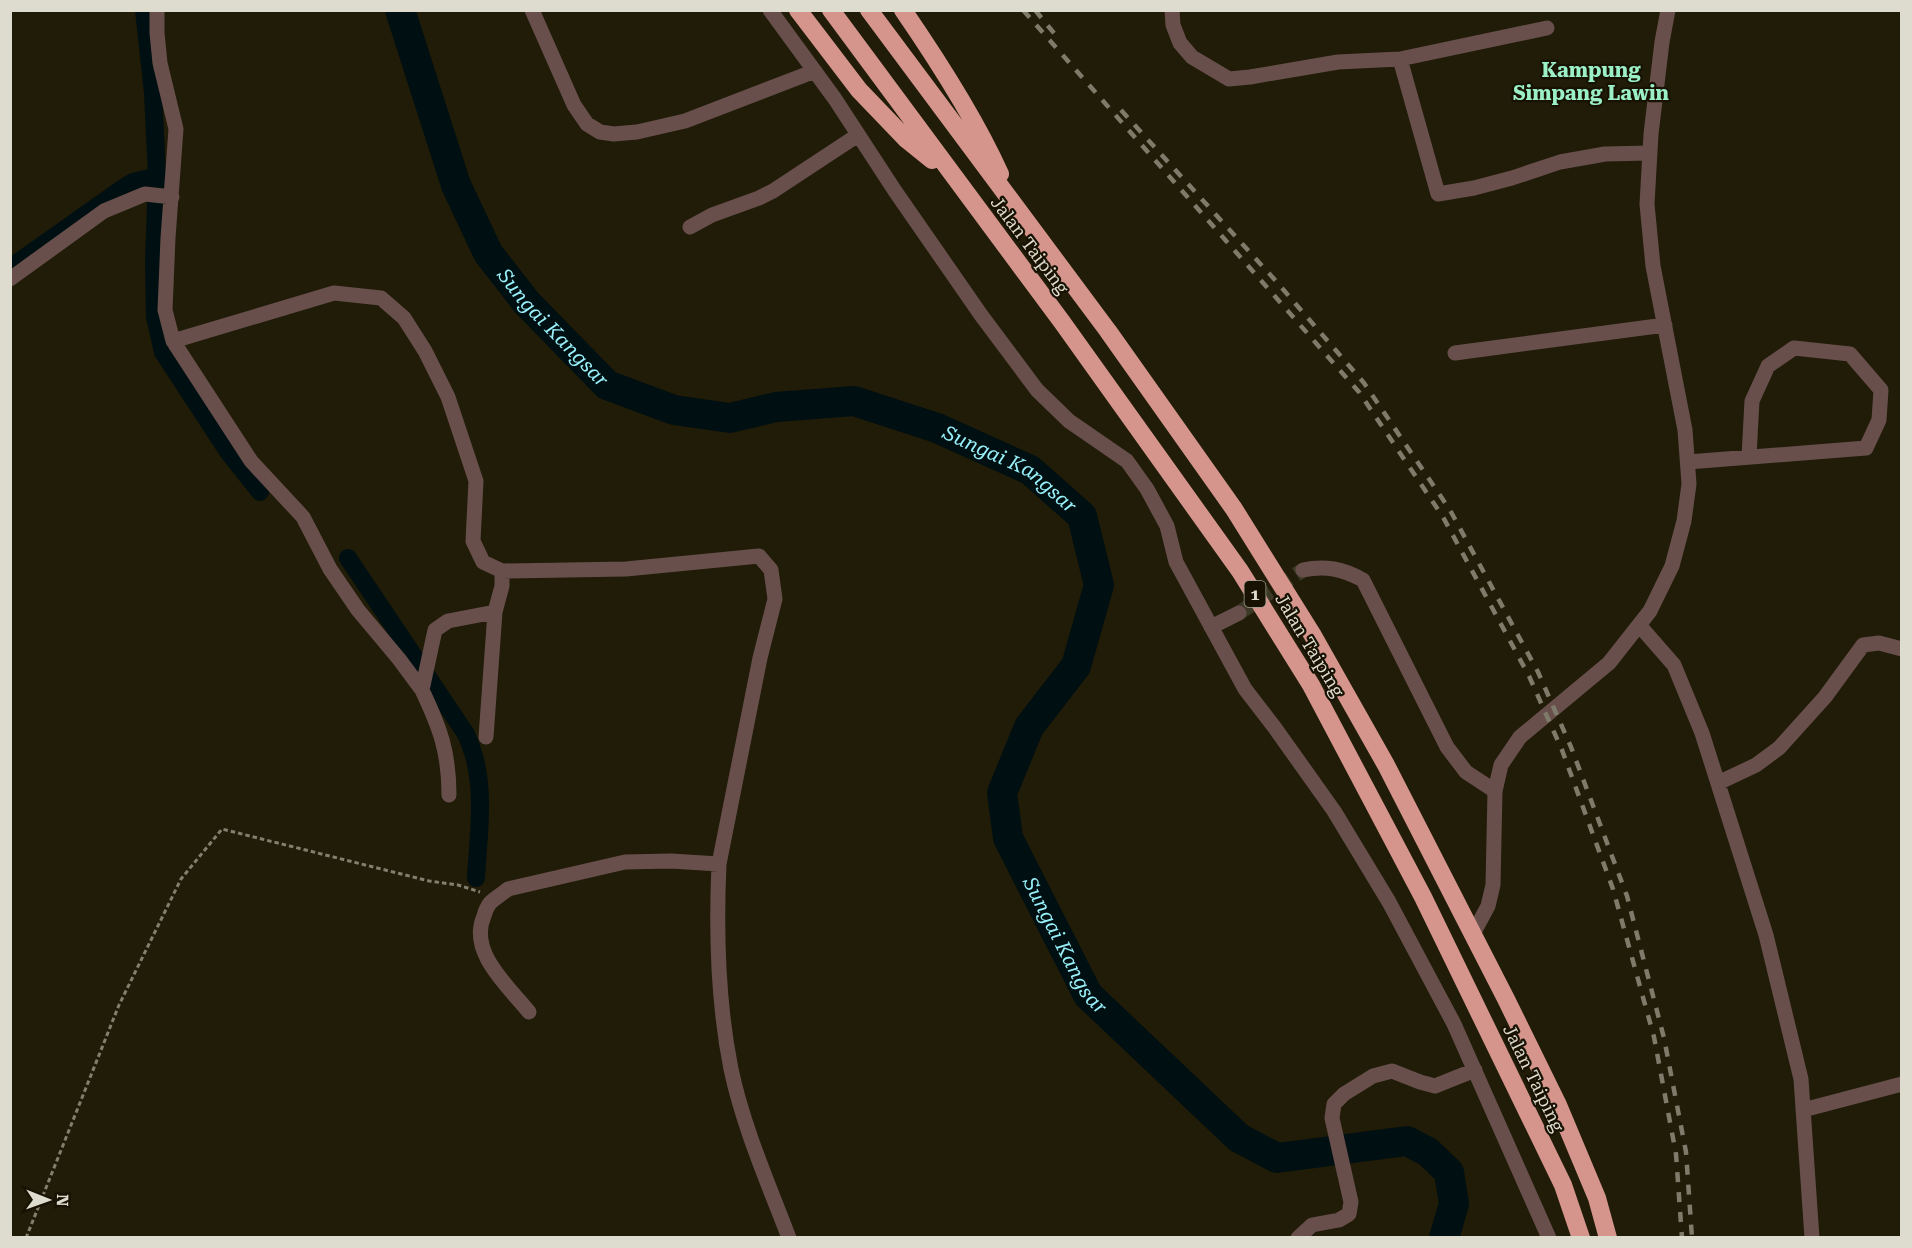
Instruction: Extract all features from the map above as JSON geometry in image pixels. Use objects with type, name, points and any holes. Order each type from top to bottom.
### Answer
[{"type":"highway","points":[[798,10],[860,90],[906,139],[956,181]]},
{"type":"highway","name":"Jalan Taiping","points":[[831,10],[1062,322],[1240,571],[1311,685],[1444,940],[1563,1185],[1581,1238]]},
{"type":"highway","name":"Jalan Taiping","points":[[869,10],[1108,332],[1240,519],[1318,644],[1386,765],[1558,1105],[1597,1198],[1608,1238]]},
{"type":"highway","points":[[903,10],[967,110],[991,153],[1012,203]]},
{"type":"street","points":[[157,10],[160,63],[176,129],[169,196],[165,310],[173,341],[251,461],[303,517],[330,569],[358,610],[422,685],[445,745],[449,795]]},
{"type":"street","points":[[532,10],[574,105],[587,124],[600,132],[614,134],[637,132],[685,121],[814,71]]},
{"type":"street","points":[[770,10],[981,315],[1037,390],[1069,421],[1127,461],[1147,489],[1167,526],[1176,562],[1245,689],[1334,811],[1389,902],[1454,1024],[1549,1238]]},
{"type":"street","points":[[1172,10],[1173,25],[1180,43],[1192,57],[1229,79],[1338,62],[1400,59],[1547,28]]},
{"type":"street","points":[[1473,934],[1488,906],[1493,885],[1495,791],[1501,765],[1520,737],[1608,663],[1650,611],[1672,566],[1684,521],[1689,484],[1685,430],[1653,266],[1647,204],[1662,42],[1668,10]]},
{"type":"street","points":[[1400,59],[1438,194],[1474,188],[1560,162],[1605,154],[1650,153]]},
{"type":"street","points":[[690,227],[711,215],[772,191],[858,135]]},
{"type":"street","points":[[10,279],[104,212],[145,194],[169,196]]},
{"type":"street","points":[[173,341],[334,293],[381,297],[404,318],[425,351],[448,397],[476,481],[473,541],[483,562],[502,571],[626,569],[759,556],[771,570],[775,599],[759,664],[719,864],[718,891],[722,1010],[731,1071],[753,1143],[789,1238]]},
{"type":"street","points":[[1455,353],[1665,325]]},
{"type":"street","points":[[1688,462],[1866,448],[1879,420],[1881,390],[1850,354],[1794,348],[1768,366],[1752,401],[1749,456]]},
{"type":"street","points":[[1303,570],[1319,567],[1336,569],[1363,580],[1447,747],[1466,772],[1495,791]]},
{"type":"street","points":[[486,737],[495,612],[502,586],[502,571]]},
{"type":"street","points":[[422,685],[435,630],[448,621],[495,612]]},
{"type":"street","points":[[1210,627],[1239,613]]},
{"type":"street","points":[[1639,625],[1674,665],[1702,733],[1766,935],[1801,1079],[1812,1238]]},
{"type":"street","points":[[1718,783],[1756,765],[1779,748],[1825,697],[1863,645],[1879,643],[1902,649]]},
{"type":"street","points":[[529,1012],[492,968],[481,943],[481,921],[488,904],[508,889],[625,862],[671,861],[719,864]]},
{"type":"street","points":[[1298,1238],[1312,1225],[1340,1220],[1349,1214],[1351,1202],[1332,1118],[1334,1104],[1344,1094],[1373,1076],[1392,1071],[1435,1086],[1475,1070]]},
{"type":"street","points":[[1803,1110],[1902,1084]]},
{"type":"path","points":[[26,1238],[119,1005],[181,879],[222,829],[429,880],[458,885],[497,897]]},
{"type":"waterway","points":[[144,10],[153,93],[157,176],[155,317],[163,352],[229,453],[260,492]]},
{"type":"waterway","name":"Sungai Kangsar","points":[[400,10],[456,185],[488,253],[526,302],[607,385],[674,410],[730,418],[776,407],[854,401],[937,428],[1030,470],[1082,516],[1099,585],[1076,666],[1029,727],[1002,793],[1008,838],[1088,995],[1239,1138],[1277,1158],[1407,1141],[1428,1152],[1449,1172],[1454,1204],[1444,1238]]},
{"type":"waterway","points":[[10,268],[123,188],[133,182],[157,176]]},
{"type":"waterway","points":[[348,558],[466,734],[474,756],[479,786],[480,817],[476,878]]},
{"type":"tunnel","points":[[1239,613],[1303,570]]},
{"type":"railway","points":[[1023,10],[1359,392],[1443,517],[1529,676],[1562,750],[1613,889],[1654,1037],[1676,1154],[1682,1238]]},
{"type":"railway","points":[[1035,10],[1058,38]]},
{"type":"railway","points":[[1121,110],[1275,280],[1364,383],[1450,510],[1538,672],[1571,747],[1627,896],[1664,1038],[1686,1152],[1692,1238]]},
{"type":"district","name":"Kampung Simpang Lawin","points":[[1591,82]]}]
